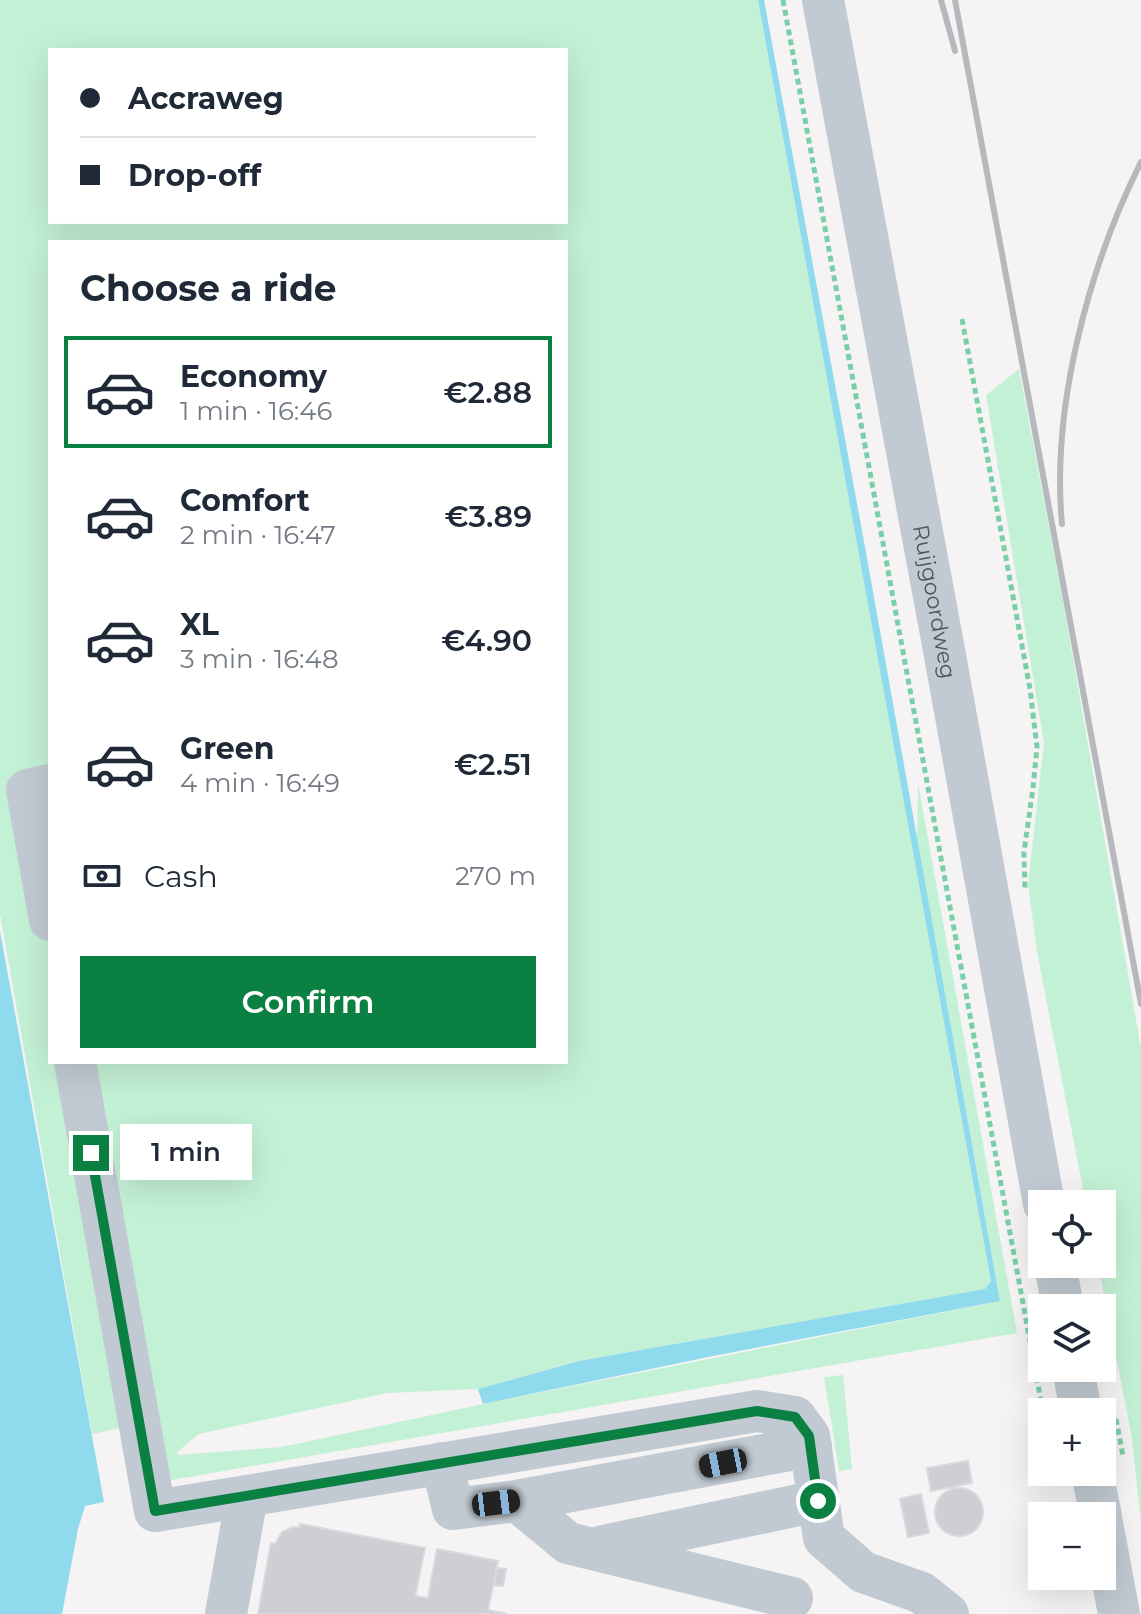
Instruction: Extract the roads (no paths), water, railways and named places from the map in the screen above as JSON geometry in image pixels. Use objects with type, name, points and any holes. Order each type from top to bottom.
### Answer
[{"type":"street","name":"Ruijgoordweg","points":[[823,0],[1041,1190]]},
{"type":"street","points":[[48,785],[27,790],[48,909]]},
{"type":"street","points":[[75,1064],[155,1511],[757,1411],[795,1417],[809,1436],[821,1520],[787,1606],[568,1543],[517,1501]]},
{"type":"street","points":[[442,1463],[453,1509],[517,1501],[811,1446]]},
{"type":"street","points":[[226,1614],[247,1496]]},
{"type":"street","points":[[591,1549],[821,1520]]},
{"type":"street","points":[[821,1520],[863,1572],[922,1593],[948,1614]]},
{"type":"street","points":[[1115,1590],[1119,1614]]},
{"type":"water","points":[[758,0],[764,0],[1000,1301],[483,1404],[478,1389],[579,1361],[985,1289],[991,1281]]},
{"type":"water","points":[[0,931],[104,1502],[85,1506],[62,1614],[0,1614]]},
{"type":"railway","points":[[941,0],[955,51]]},
{"type":"railway","points":[[955,0],[1141,1004]]},
{"type":"railway","points":[[1062,524],[1062,433],[1078,338],[1105,246],[1141,162]]}]
